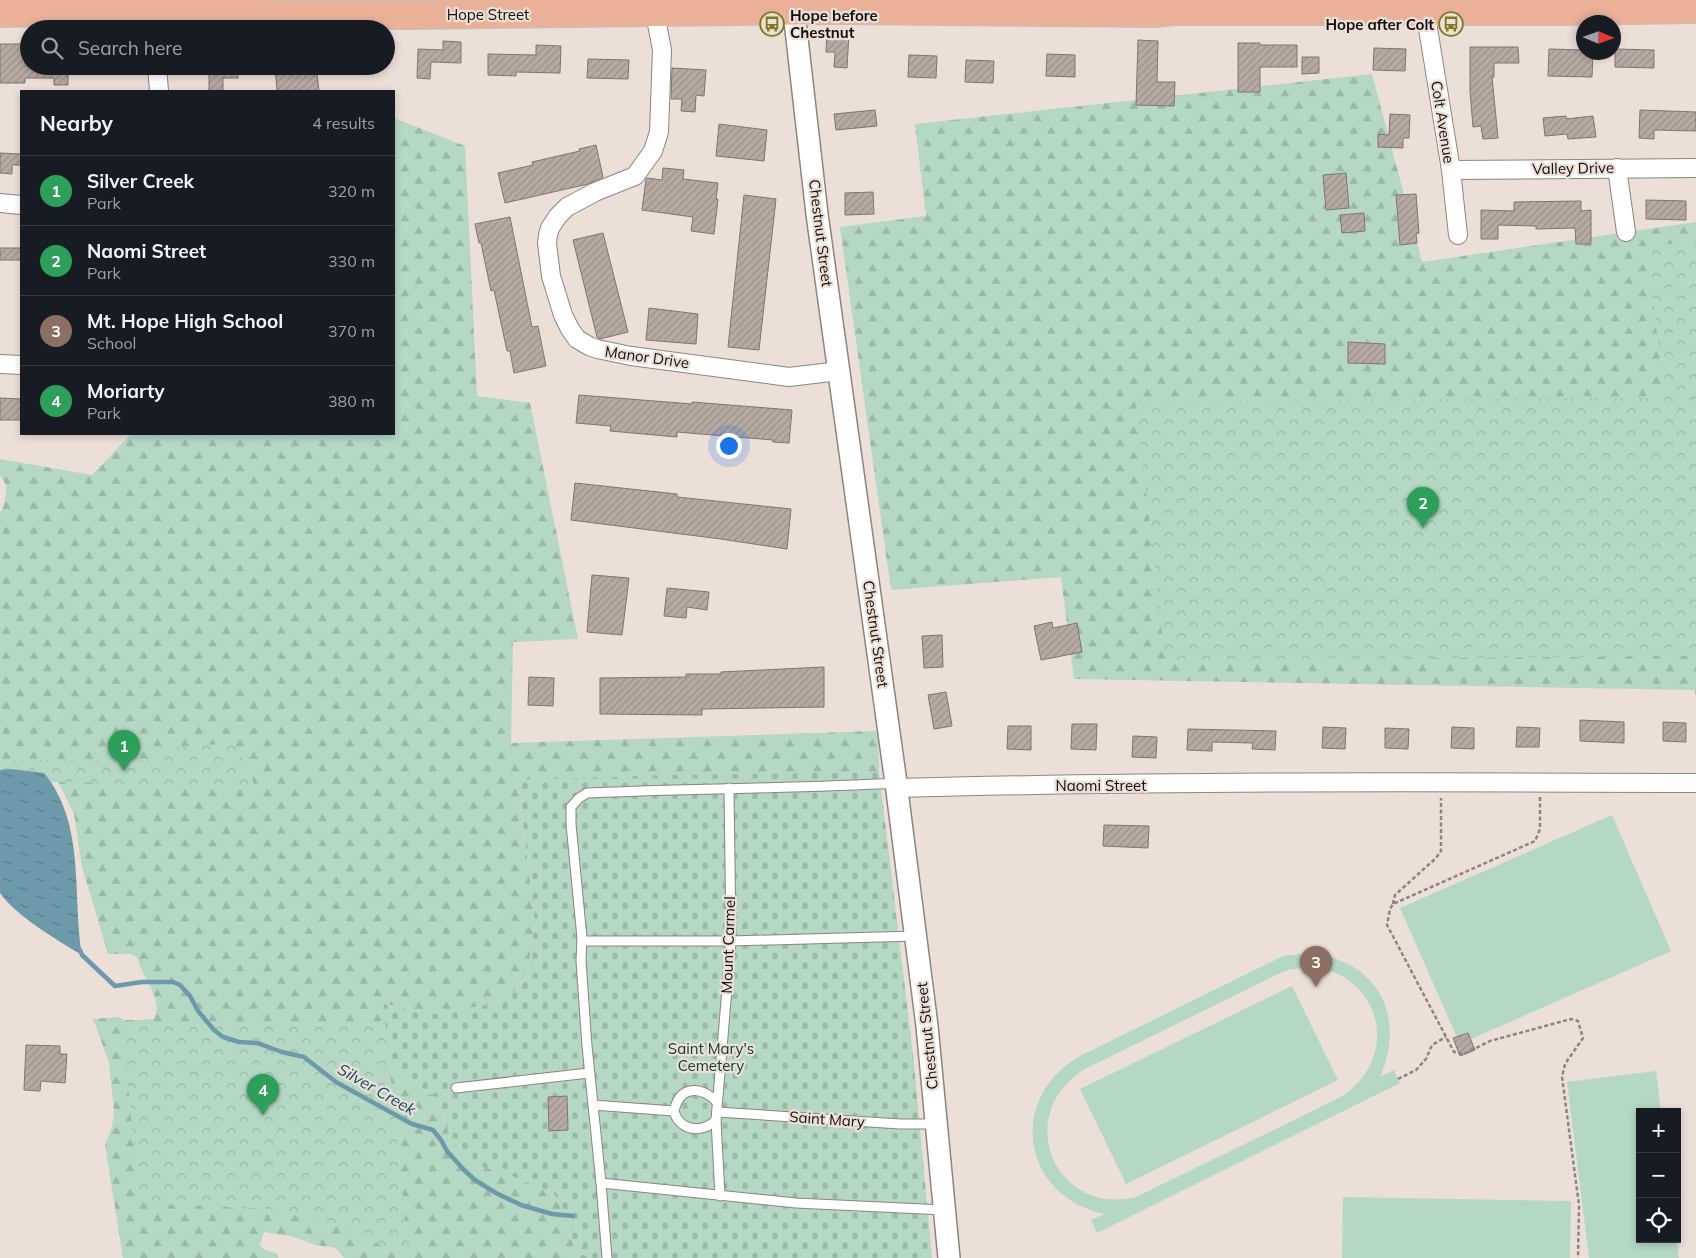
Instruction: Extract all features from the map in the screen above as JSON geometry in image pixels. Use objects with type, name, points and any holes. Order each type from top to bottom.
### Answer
[{"type":"main road","name":"Hope Street","points":[[160,20],[270,7],[654,6],[695,11],[794,12],[862,6],[1316,6],[1425,10],[1496,5],[1681,6]]},
{"type":"main road","name":"Hope Street","points":[[0,12],[112,6],[149,20]]},
{"type":"street","name":"Manor Drive","points":[[654,6],[662,50],[659,132],[653,151],[635,176],[595,192],[567,207],[558,216],[548,235],[547,243],[551,276],[570,329],[578,339],[589,346],[631,356],[789,377],[839,372]]},
{"type":"street","name":"Colt Avenue","points":[[1425,10],[1451,170],[1458,235]]},
{"type":"street","name":"Chestnut Street","points":[[794,12],[818,214],[916,936],[927,1026],[949,1258]]},
{"type":"street","points":[[157,75],[159,90]]},
{"type":"street","points":[[1617,168],[1626,232]]},
{"type":"street","name":"Valley Drive","points":[[1451,170],[1696,168]]},
{"type":"street","points":[[0,203],[20,205]]},
{"type":"street","points":[[0,364],[20,365]]},
{"type":"street","name":"Naomi Street","points":[[896,785],[1440,782],[1696,783]]},
{"type":"lane","points":[[607,1258],[589,1073],[581,961],[582,941],[571,807],[579,798],[587,793],[896,785]]},
{"type":"lane","name":"Mount Carmel","points":[[720,1196],[716,1111],[731,941],[729,788]]},
{"type":"lane","points":[[582,941],[731,941],[916,936]]},
{"type":"lane","points":[[456,1088],[589,1073]]},
{"type":"lane","points":[[693,1090],[702,1091],[710,1095],[716,1111],[711,1125],[695,1129],[687,1128],[680,1123],[674,1111],[679,1098],[686,1092],[693,1090]]},
{"type":"lane","points":[[593,1105],[674,1111]]},
{"type":"lane","name":"Saint Mary","points":[[716,1111],[900,1124],[936,1124]]},
{"type":"lane","points":[[601,1183],[796,1203],[944,1210]]},
{"type":"path","points":[[1440,782],[1441,851],[1436,858],[1396,895],[1390,909],[1387,925],[1454,1052],[1464,1054],[1499,1038],[1571,1019],[1578,1021],[1583,1038],[1565,1064],[1562,1076],[1579,1205],[1578,1258]]},
{"type":"path","points":[[1393,904],[1534,841],[1540,829],[1540,782]]},
{"type":"path","points":[[1398,1079],[1416,1070],[1426,1059],[1432,1045],[1446,1037]]},
{"type":"green space","points":[[1372,74],[1422,262],[1696,222],[1696,696],[1694,690],[1074,679],[1061,577],[891,590],[840,227],[926,216],[915,124]]},
{"type":"green space","points":[[395,118],[465,146],[477,396],[530,403],[578,639],[513,642],[511,743],[878,731],[879,772],[518,780],[535,922],[527,977],[510,997],[481,1006],[433,1014],[385,1004],[376,1059],[439,1099],[450,1137],[517,1178],[554,1194],[565,1212],[575,1251],[590,1258],[344,1258],[336,1248],[316,1245],[290,1236],[264,1232],[260,1245],[265,1250],[278,1254],[278,1258],[123,1258],[105,1145],[112,1127],[114,1112],[109,1062],[93,1019],[119,1017],[125,1020],[153,1019],[156,1014],[156,1002],[137,957],[130,954],[108,954],[82,867],[74,814],[49,763],[0,762],[0,514],[4,505],[6,485],[0,475],[0,459],[92,475],[130,435],[395,435]]},
{"type":"green space","points":[[1647,244],[1696,244],[1696,656],[1165,660],[1136,401],[1664,398]]},
{"type":"green space","points":[[235,743],[257,790],[162,788],[83,782],[0,782],[0,760],[153,760],[162,748]]},
{"type":"green space","name":"Saint Mary's Cemetery","points":[[879,772],[913,1054],[932,1258],[590,1258],[575,1251],[565,1212],[554,1194],[517,1178],[471,1163],[450,1137],[439,1099],[376,1059],[384,1004],[433,1014],[481,1006],[510,997],[527,977],[535,922],[518,780],[670,775]]},
{"type":"green space","points":[[1612,815],[1671,951],[1460,1044],[1400,908]]},
{"type":"green space","points":[[1310,953],[1333,958],[1353,967],[1369,979],[1380,995],[1387,1013],[1390,1033],[1387,1054],[1380,1077],[1394,1070],[1400,1083],[1097,1233],[1091,1220],[1104,1214],[1076,1204],[1055,1188],[1041,1167],[1034,1144],[1034,1120],[1041,1096],[1057,1074],[1080,1056],[1284,956]],"holes":[[[1310,967],[1335,973],[1354,985],[1368,1001],[1376,1020],[1377,1041],[1371,1062],[1359,1082],[1339,1098],[1136,1197],[1107,1199],[1083,1192],[1065,1177],[1052,1157],[1047,1134],[1051,1110],[1063,1088],[1085,1069],[1288,970]]]},
{"type":"green space","points":[[1292,986],[1338,1080],[1126,1184],[1080,1089]]},
{"type":"green space","points":[[385,1021],[409,1258],[335,1225],[270,1209],[140,1203],[122,1027]]},
{"type":"green space","points":[[1656,1071],[1661,1108],[1636,1108],[1636,1243],[1677,1243],[1679,1258],[1589,1258],[1567,1082]]},
{"type":"green space","points":[[1343,1197],[1571,1201],[1570,1258],[1342,1258]]},
{"type":"water","points":[[10,769],[44,773],[57,793],[66,814],[75,860],[82,955],[26,919],[0,893],[0,770]]},
{"type":"building","points":[[827,32],[849,33],[847,68],[834,67],[835,52],[826,52]]},
{"type":"building","points":[[1138,40],[1158,41],[1157,82],[1175,82],[1174,106],[1136,105]]},
{"type":"building","points":[[443,41],[461,42],[461,63],[431,62],[430,79],[417,78],[418,49],[443,50]]},
{"type":"building","points":[[1238,43],[1297,45],[1297,67],[1260,67],[1260,92],[1238,92]]},
{"type":"building","points":[[0,44],[20,44],[20,75],[68,75],[68,85],[54,85],[54,78],[25,78],[25,83],[0,83]]},
{"type":"building","points":[[536,45],[561,46],[560,73],[516,72],[516,76],[488,75],[488,54],[536,55]]},
{"type":"building","points":[[1470,47],[1518,47],[1519,63],[1494,63],[1494,77],[1492,77],[1498,138],[1483,139],[1481,126],[1473,127],[1470,91]]},
{"type":"building","points":[[1374,48],[1406,49],[1405,71],[1373,70]]},
{"type":"building","points":[[1549,49],[1576,50],[1576,60],[1593,60],[1592,77],[1548,76]]},
{"type":"building","points":[[1621,49],[1654,50],[1654,68],[1615,67],[1615,60],[1621,60]]},
{"type":"building","points":[[1047,54],[1075,55],[1075,77],[1046,76]]},
{"type":"building","points":[[909,55],[937,56],[936,78],[908,77]]},
{"type":"building","points":[[1302,57],[1319,57],[1319,73],[1302,74]]},
{"type":"building","points":[[588,59],[629,60],[628,79],[587,78]]},
{"type":"building","points":[[966,60],[994,61],[993,83],[965,82]]},
{"type":"building","points":[[672,68],[706,70],[704,96],[696,95],[695,112],[681,111],[682,99],[671,99]]},
{"type":"building","points":[[209,75],[238,75],[238,78],[223,78],[223,90],[209,90]]},
{"type":"building","points":[[276,75],[317,75],[319,90],[277,90]]},
{"type":"building","points":[[875,110],[877,126],[836,130],[834,114]]},
{"type":"building","points":[[1640,110],[1696,112],[1696,131],[1654,130],[1654,139],[1639,138]]},
{"type":"building","points":[[1390,114],[1410,115],[1409,138],[1403,138],[1403,148],[1378,147],[1378,134],[1389,135]]},
{"type":"building","points":[[1566,116],[1566,119],[1593,116],[1596,137],[1568,139],[1567,134],[1545,136],[1543,118]]},
{"type":"building","points":[[719,124],[767,130],[764,161],[716,156]]},
{"type":"building","points":[[596,145],[603,177],[588,184],[505,203],[498,173],[533,165],[532,162],[580,151],[579,149]]},
{"type":"building","points":[[0,153],[20,154],[20,165],[12,165],[12,174],[0,173]]},
{"type":"building","points":[[663,168],[684,170],[683,179],[718,183],[714,234],[691,231],[693,217],[642,210],[646,179],[662,180]]},
{"type":"building","points":[[1346,173],[1349,208],[1326,210],[1323,175]]},
{"type":"building","points":[[873,192],[874,214],[845,215],[845,193]]},
{"type":"building","points":[[1416,194],[1419,233],[1416,234],[1417,243],[1400,245],[1396,195]]},
{"type":"building","points":[[744,195],[776,199],[759,350],[728,347]]},
{"type":"building","points":[[1646,200],[1686,201],[1686,220],[1646,219]]},
{"type":"building","points":[[1581,201],[1581,211],[1591,210],[1591,244],[1576,244],[1575,228],[1536,229],[1536,226],[1498,225],[1498,239],[1481,239],[1481,210],[1514,211],[1514,202]]},
{"type":"building","points":[[1364,213],[1365,231],[1342,233],[1340,215]]},
{"type":"building","points":[[510,217],[532,327],[538,326],[546,366],[514,373],[510,351],[507,351],[494,290],[491,291],[475,224]]},
{"type":"building","points":[[603,233],[628,332],[600,339],[597,337],[573,240]]},
{"type":"building","points":[[0,248],[20,248],[20,260],[0,260]]},
{"type":"building","points":[[649,308],[698,314],[696,344],[646,340]]},
{"type":"building","points":[[1348,342],[1385,344],[1385,364],[1348,363]]},
{"type":"building","points":[[579,395],[792,410],[789,443],[677,432],[677,437],[610,431],[611,426],[576,423]]},
{"type":"building","points":[[0,398],[20,399],[20,420],[0,420]]},
{"type":"building","points":[[575,483],[677,494],[677,497],[791,509],[787,549],[571,520]]},
{"type":"building","points":[[592,575],[629,578],[622,635],[587,632]]},
{"type":"building","points":[[667,588],[709,592],[707,610],[687,607],[686,618],[664,616]]},
{"type":"building","points":[[1052,622],[1053,628],[1077,623],[1082,652],[1041,660],[1034,626]]},
{"type":"building","points":[[942,635],[943,667],[924,668],[922,636]]},
{"type":"building","points":[[824,667],[824,707],[702,709],[702,715],[600,714],[600,678],[686,677],[686,674],[721,674],[721,672]]},
{"type":"building","points":[[529,677],[554,678],[553,706],[528,705]]},
{"type":"building","points":[[946,692],[952,726],[934,729],[928,695]]},
{"type":"building","points":[[1580,720],[1624,722],[1624,743],[1580,741]]},
{"type":"building","points":[[1663,722],[1686,723],[1686,742],[1663,741]]},
{"type":"building","points":[[1072,724],[1097,724],[1096,750],[1071,749]]},
{"type":"building","points":[[1008,726],[1031,726],[1031,750],[1007,749]]},
{"type":"building","points":[[1323,727],[1346,728],[1345,749],[1322,748]]},
{"type":"building","points":[[1452,727],[1474,728],[1474,749],[1451,748]]},
{"type":"building","points":[[1517,727],[1540,728],[1539,747],[1516,747]]},
{"type":"building","points":[[1385,728],[1409,729],[1408,749],[1385,748]]},
{"type":"building","points":[[1188,729],[1276,731],[1275,750],[1252,749],[1253,743],[1212,742],[1212,751],[1187,750]]},
{"type":"building","points":[[1133,736],[1157,737],[1156,758],[1132,757]]},
{"type":"building","points":[[1104,825],[1149,826],[1148,848],[1103,846]]},
{"type":"building","points":[[1468,1033],[1475,1050],[1460,1056],[1453,1038]]},
{"type":"building","points":[[26,1045],[60,1046],[60,1054],[67,1054],[65,1083],[41,1081],[40,1091],[24,1090]]},
{"type":"building","points":[[567,1096],[568,1130],[549,1131],[548,1097]]},
{"type":"waterway","name":"Silver Creek","points":[[80,950],[82,955],[115,986],[142,982],[173,982],[180,985],[190,996],[198,1011],[214,1030],[223,1037],[239,1042],[257,1043],[304,1057],[336,1082],[412,1124],[433,1130],[447,1151],[464,1170],[475,1180],[496,1193],[521,1205],[552,1214],[573,1216]]},
{"type":"place","name":"Hope before Chestnut","points":[[772,24]]},
{"type":"place","name":"Hope after Colt","points":[[1451,24]]},
{"type":"place","name":"Naomi Street","points":[[1423,528]]},
{"type":"place","name":"Silver Creek","points":[[124,771]]},
{"type":"place","name":"Mt. Hope High School","points":[[1316,987]]},
{"type":"place","name":"Moriarty","points":[[263,1115]]}]
